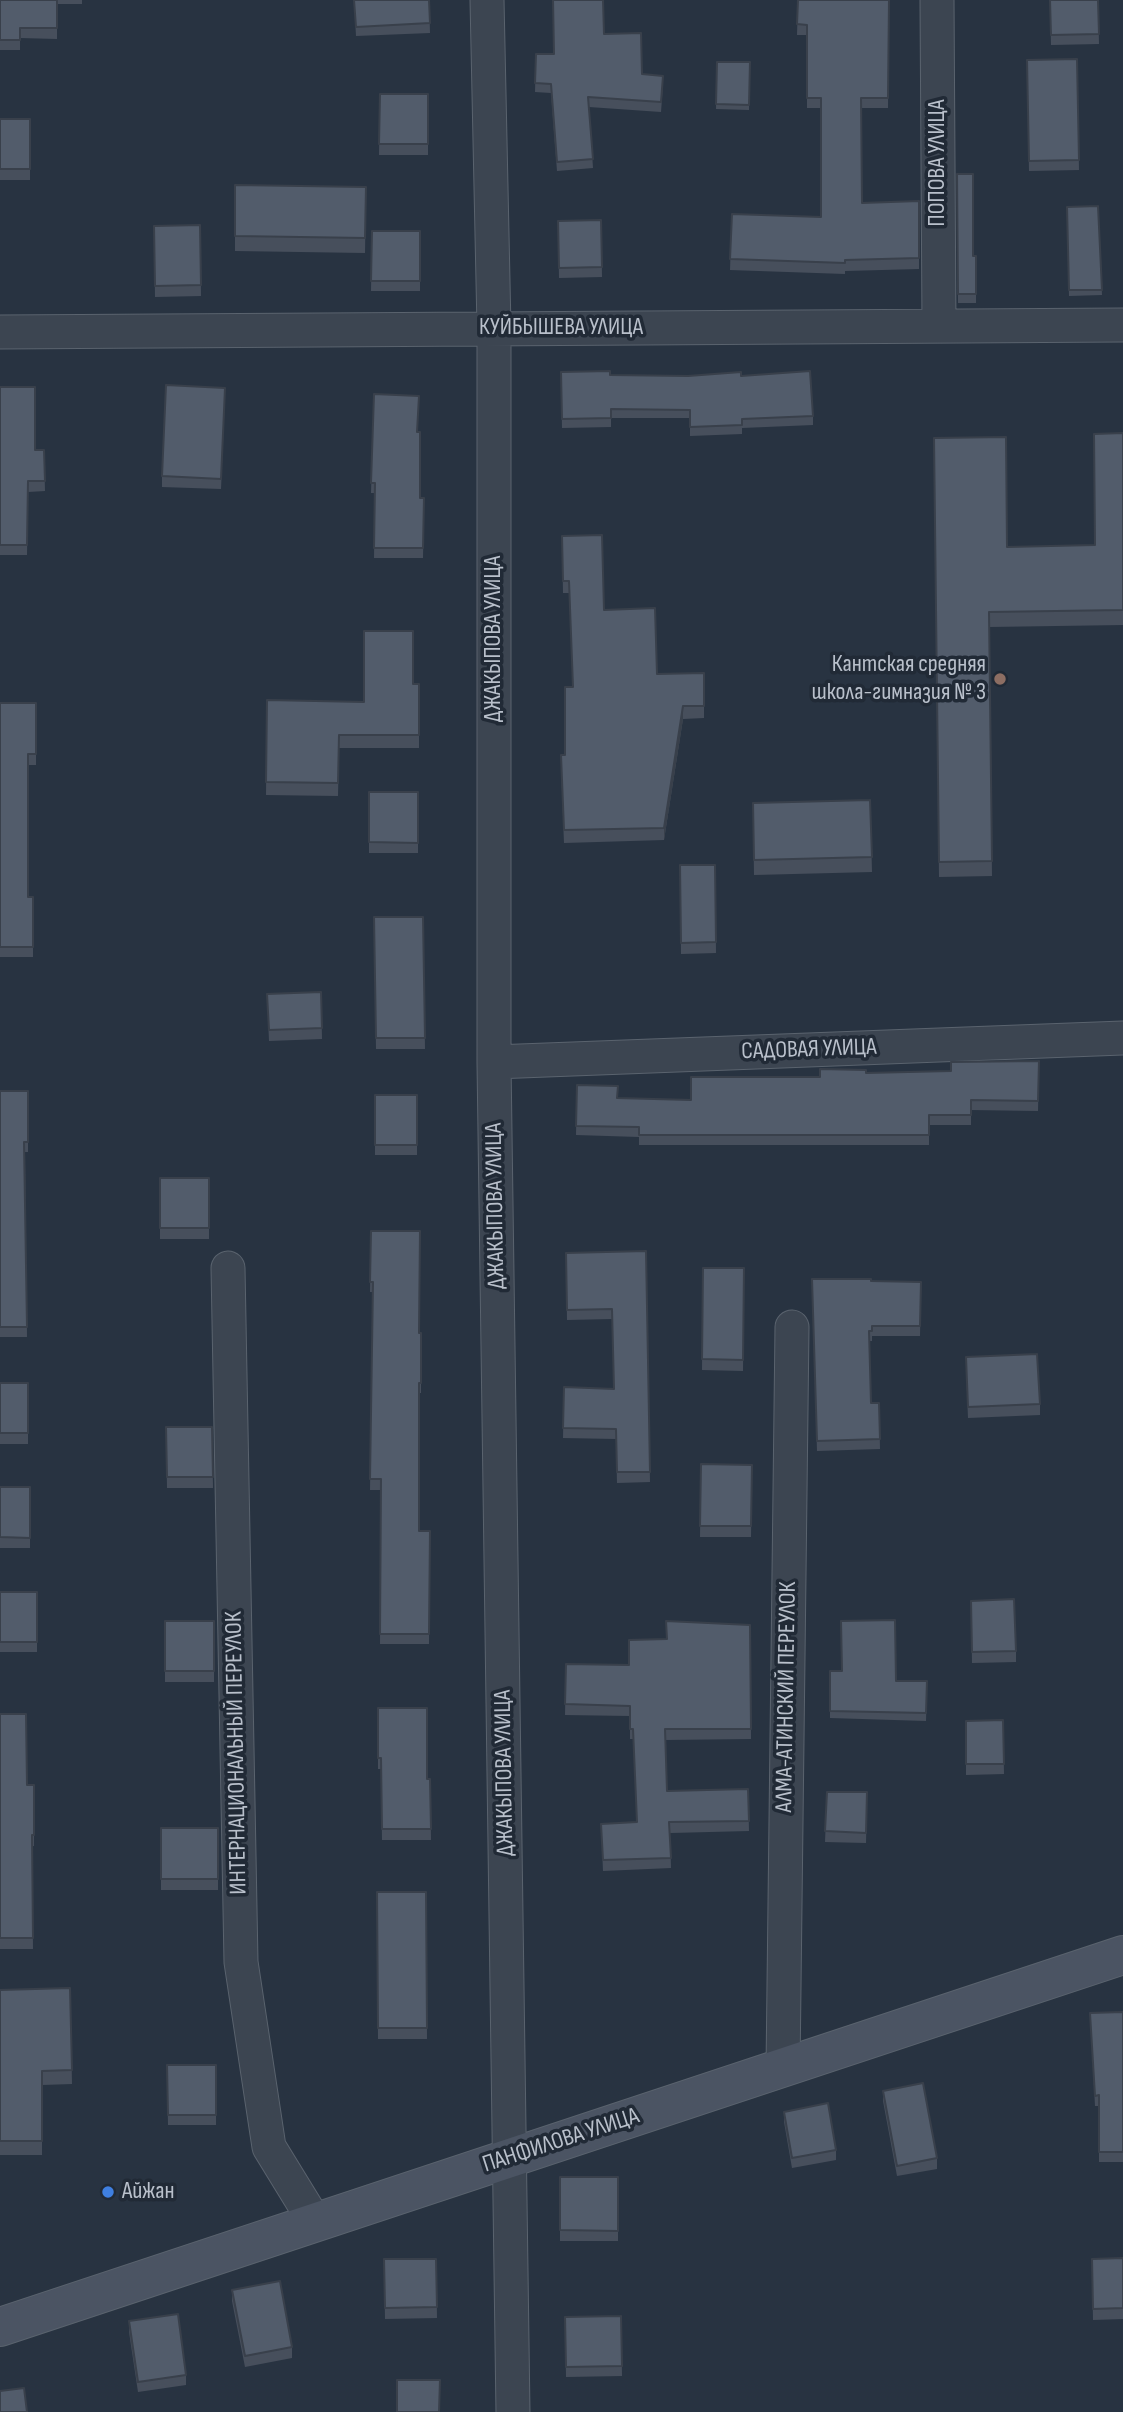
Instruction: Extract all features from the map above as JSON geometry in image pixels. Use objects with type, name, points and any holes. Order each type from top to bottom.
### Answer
[{"type":"street","name":"ДЖАКЫПОВА УЛИЦА","points":[[487,0],[495,328],[494,1062],[513,2412]]},
{"type":"street","name":"ПОПОВА УЛИЦА","points":[[937,0],[939,326]]},
{"type":"street","name":"КУЙБЫШЕВА УЛИЦА","points":[[0,332],[1123,325]]},
{"type":"street","name":"САДОВАЯ УЛИЦА","points":[[494,1062],[1123,1038]]},
{"type":"street","name":"ИНТЕРНАЦИОНАЛЬНЫЙ ПЕРЕУЛОК","points":[[228,1268],[241,1962],[270,2147],[315,2222]]},
{"type":"street","name":"АЛМА-АТИНСКИЙ ПЕРЕУЛОК","points":[[783,2068],[792,1327]]},
{"type":"street","name":"ПАНФИЛОВА УЛИЦА","points":[[0,2327],[1123,1955]]},
{"type":"building","points":[[0,0],[57,0],[57,28],[20,28],[20,40],[0,40]]},
{"type":"building","points":[[354,0],[429,0],[430,23],[356,27]]},
{"type":"building","points":[[553,0],[603,0],[604,34],[641,33],[642,74],[663,76],[661,102],[588,97],[593,159],[557,162],[551,84],[535,83],[536,54],[554,54]]},
{"type":"building","points":[[798,0],[889,0],[888,98],[861,98],[862,203],[919,201],[919,258],[845,260],[845,263],[730,259],[732,214],[821,217],[821,98],[807,98],[807,25],[797,24]]},
{"type":"building","points":[[1050,0],[1098,0],[1099,34],[1051,35]]},
{"type":"building","points":[[1077,59],[1079,160],[1029,161],[1027,60]]},
{"type":"building","points":[[717,62],[750,62],[749,105],[716,104]]},
{"type":"building","points":[[380,94],[428,94],[428,144],[379,144]]},
{"type":"building","points":[[0,119],[30,119],[30,169],[0,169]]},
{"type":"building","points":[[957,174],[973,174],[976,294],[958,294]]},
{"type":"building","points":[[235,185],[366,187],[365,238],[235,236]]},
{"type":"building","points":[[1098,206],[1102,290],[1069,290],[1067,207]]},
{"type":"building","points":[[601,220],[602,267],[559,268],[558,221]]},
{"type":"building","points":[[200,225],[201,285],[155,286],[154,226]]},
{"type":"building","points":[[372,231],[420,231],[420,281],[371,281]]},
{"type":"building","points":[[610,371],[610,375],[688,376],[741,372],[741,376],[810,371],[813,416],[742,419],[742,425],[690,427],[690,410],[611,409],[611,418],[562,419],[561,372]]},
{"type":"building","points":[[166,385],[225,388],[221,479],[162,476]]},
{"type":"building","points":[[0,387],[35,387],[35,450],[44,450],[45,481],[28,481],[27,545],[0,545]]},
{"type":"building","points":[[374,394],[419,396],[417,432],[420,432],[420,498],[424,498],[423,548],[374,548],[375,483],[371,483]]},
{"type":"building","points":[[1123,433],[1123,610],[989,612],[992,861],[939,862],[934,438],[1006,437],[1007,547],[1095,545],[1094,434]]},
{"type":"building","points":[[602,535],[604,610],[655,608],[657,674],[704,673],[704,706],[683,706],[664,828],[564,830],[561,755],[565,755],[565,687],[573,687],[569,581],[563,581],[562,536]]},
{"type":"building","points":[[364,631],[413,631],[413,684],[419,684],[419,735],[339,735],[338,783],[266,782],[267,700],[364,702]]},
{"type":"building","points":[[0,703],[36,703],[36,754],[28,754],[28,897],[33,897],[33,947],[0,947]]},
{"type":"building","points":[[369,792],[418,792],[418,843],[369,842]]},
{"type":"building","points":[[870,800],[872,857],[754,860],[753,803]]},
{"type":"building","points":[[680,865],[715,865],[716,942],[681,943]]},
{"type":"building","points":[[374,917],[423,917],[425,1038],[376,1038]]},
{"type":"building","points":[[321,992],[322,1028],[269,1030],[267,994]]},
{"type":"building","points":[[1039,1061],[1038,1101],[971,1100],[971,1115],[929,1115],[929,1135],[639,1135],[639,1127],[576,1126],[577,1085],[618,1086],[617,1098],[691,1100],[691,1077],[820,1077],[820,1069],[866,1070],[866,1073],[951,1071],[951,1062]]},
{"type":"building","points":[[0,1091],[28,1091],[28,1142],[24,1142],[27,1327],[0,1327]]},
{"type":"building","points":[[375,1095],[417,1095],[417,1145],[375,1145]]},
{"type":"building","points":[[160,1178],[209,1178],[209,1228],[160,1228]]},
{"type":"building","points":[[371,1231],[420,1231],[419,1531],[430,1531],[429,1634],[380,1634],[381,1479],[370,1479],[373,1282],[370,1282]]},
{"type":"building","points":[[646,1251],[650,1472],[617,1472],[616,1429],[563,1428],[564,1387],[614,1389],[612,1309],[567,1310],[566,1253]]},
{"type":"building","points":[[703,1268],[744,1268],[743,1360],[702,1359]]},
{"type":"building","points":[[812,1279],[921,1282],[920,1326],[872,1326],[872,1331],[869,1331],[871,1403],[879,1403],[880,1439],[817,1441]]},
{"type":"building","points":[[1037,1354],[1040,1404],[968,1407],[966,1357]]},
{"type":"building","points":[[0,1383],[28,1383],[28,1433],[0,1433]]},
{"type":"building","points":[[166,1427],[212,1427],[213,1477],[167,1477]]},
{"type":"building","points":[[701,1464],[752,1465],[751,1526],[700,1526]]},
{"type":"building","points":[[0,1487],[30,1487],[30,1538],[0,1537]]},
{"type":"building","points":[[0,1592],[37,1592],[37,1642],[0,1642]]},
{"type":"building","points":[[1014,1599],[1016,1651],[972,1652],[971,1601]]},
{"type":"building","points":[[895,1620],[896,1681],[927,1681],[926,1713],[830,1711],[830,1671],[842,1671],[841,1621]]},
{"type":"building","points":[[165,1621],[214,1621],[214,1671],[165,1671]]},
{"type":"building","points":[[666,1621],[750,1625],[751,1729],[665,1729],[667,1791],[748,1789],[749,1821],[669,1822],[671,1858],[603,1860],[601,1824],[637,1822],[630,1706],[565,1704],[566,1664],[629,1665],[629,1640],[667,1639]]},
{"type":"building","points":[[378,1708],[427,1708],[427,1779],[430,1779],[431,1829],[382,1829]]},
{"type":"building","points":[[0,1714],[26,1714],[27,1785],[34,1785],[33,1938],[0,1938]]},
{"type":"building","points":[[1003,1720],[1004,1764],[966,1764],[966,1721]]},
{"type":"building","points":[[827,1792],[867,1792],[866,1833],[825,1831]]},
{"type":"building","points":[[161,1828],[218,1828],[218,1879],[161,1879]]},
{"type":"building","points":[[377,1892],[426,1892],[427,2028],[378,2028]]},
{"type":"building","points":[[70,1988],[72,2070],[42,2071],[42,2141],[0,2141],[0,1990]]},
{"type":"building","points":[[1123,2012],[1123,2152],[1099,2152],[1099,2095],[1095,2096],[1090,2013]]},
{"type":"building","points":[[167,2065],[216,2065],[216,2115],[168,2115]]},
{"type":"building","points":[[923,2083],[937,2158],[897,2166],[883,2091]]},
{"type":"building","points":[[828,2103],[836,2150],[792,2158],[784,2112]]},
{"type":"building","points":[[560,2177],[618,2177],[618,2231],[560,2230]]},
{"type":"building","points":[[1123,2258],[1123,2308],[1093,2309],[1092,2259]]},
{"type":"building","points":[[384,2259],[436,2259],[437,2307],[385,2308]]},
{"type":"building","points":[[280,2281],[292,2347],[245,2356],[232,2290]]},
{"type":"building","points":[[178,2314],[186,2375],[138,2382],[129,2321]]},
{"type":"building","points":[[621,2316],[622,2366],[566,2367],[565,2317]]},
{"type":"building","points":[[397,2380],[440,2380],[439,2412],[397,2412]]},
{"type":"building","points":[[24,2388],[27,2412],[0,2412],[0,2391]]},
{"type":"place","name":"Кантская средняя школа-гимназия № 3","points":[[1000,679]]},
{"type":"place","name":"Айжан","points":[[108,2192]]}]
